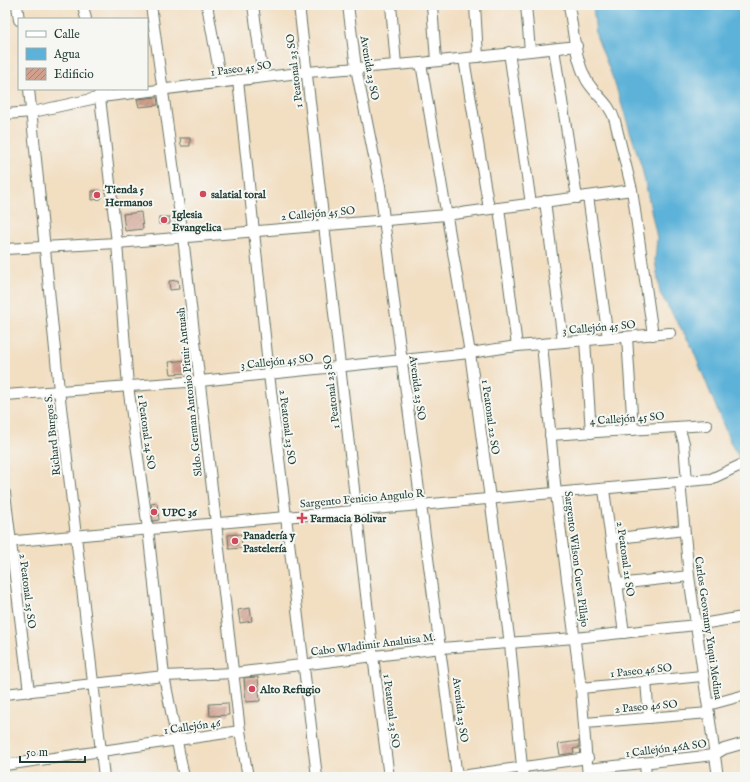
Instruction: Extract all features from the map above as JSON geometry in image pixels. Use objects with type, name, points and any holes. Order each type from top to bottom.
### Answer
[{"type":"street","points":[[17,5],[19,18]]},
{"type":"street","points":[[83,5],[86,18]]},
{"type":"street","name":"Sldo. German Antonio Pituir Antuash","points":[[151,5],[183,237],[240,731],[248,777]]},
{"type":"street","points":[[207,5],[221,82]]},
{"type":"street","points":[[253,5],[263,77]]},
{"type":"street","name":"1 Peatonal 23 SO","points":[[299,5],[373,656],[389,777]]},
{"type":"street","name":"Avenida 23 SO","points":[[348,5],[356,68],[380,186],[441,648],[456,777]]},
{"type":"street","points":[[390,5],[396,65]]},
{"type":"street","points":[[432,5],[436,61]]},
{"type":"street","points":[[475,5],[478,57]]},
{"type":"street","points":[[526,5],[530,51]]},
{"type":"street","points":[[569,5],[582,68],[587,81],[612,110],[632,190],[653,335]]},
{"type":"street","name":"1 Paseo 45 SO","points":[[5,114],[33,112],[100,93],[163,90],[307,72],[421,63],[509,52],[554,50],[577,46]]},
{"type":"street","points":[[554,50],[577,198]]},
{"type":"street","points":[[509,52],[531,204]]},
{"type":"street","points":[[464,58],[494,208],[517,346]]},
{"type":"street","name":"1 Peatonal 22 SO","points":[[421,63],[470,354],[510,644],[523,777]]},
{"type":"street","name":"2 Peatonal 23 SO","points":[[238,80],[269,374],[305,664],[317,777]]},
{"type":"street","name":"Richard Burgos S.","points":[[29,90],[33,112],[44,247],[59,390],[104,777]]},
{"type":"street","name":"1 Peatonal 24 SO","points":[[100,93],[117,243],[128,386],[148,529],[164,676],[178,740],[184,777]]},
{"type":"street","name":"2 Callejón 45 SO","points":[[5,249],[117,243],[324,226],[384,219],[446,215],[632,190]]},
{"type":"street","points":[[588,196],[608,338]]},
{"type":"street","points":[[545,201],[563,342]]},
{"type":"street","name":"3 Callejón 45 SO","points":[[5,395],[200,381],[470,354],[517,346],[670,333]]},
{"type":"street","points":[[627,337],[633,430]]},
{"type":"street","points":[[585,340],[591,433]]},
{"type":"street","name":"Sargento Wilson Cueva Pillajo","points":[[542,344],[556,494],[581,688],[588,768]]},
{"type":"street","name":"4 Callejón 45 SO","points":[[550,435],[707,425]]},
{"type":"street","name":"Carlos Geovanny Yuqui Medina","points":[[679,427],[684,443],[684,530],[689,576],[702,676],[718,777]]},
{"type":"street","name":"Sargento Fenicio Angulo R","points":[[7,542],[683,482],[711,479],[721,476],[745,463]]},
{"type":"street","name":"2 Peatonal 21 SO","points":[[604,490],[624,633]]},
{"type":"street","name":"2 Peatonal 25 SO","points":[[5,493],[7,542],[29,692]]},
{"type":"street","points":[[611,539],[684,530]]},
{"type":"street","points":[[618,584],[689,576]]},
{"type":"street","name":"Cabo Wladimir Analuisa M.","points":[[5,694],[164,676],[234,673],[441,648],[510,644],[624,633],[696,625],[743,617]]},
{"type":"street","name":"1 Paseo 46 SO","points":[[581,688],[702,676]]},
{"type":"street","points":[[646,681],[649,718]]},
{"type":"street","name":"2 Paseo 46 SO","points":[[585,723],[649,718],[708,709],[745,695]]},
{"type":"street","name":"1 Callejón 46","points":[[5,765],[100,750],[240,731]]},
{"type":"street","name":"1 Callejón 46A SO","points":[[456,777],[470,776],[523,766],[588,768],[645,764],[714,755],[724,749],[745,743]]},
{"type":"street","points":[[645,764],[646,777]]},
{"type":"water","points":[[593,5],[745,5],[745,467],[731,444],[691,345],[660,293],[655,260],[657,238],[642,168],[614,81],[596,35]]},
{"type":"building","points":[[157,97],[158,105],[139,107],[137,99]]},
{"type":"building","points":[[180,138],[190,138],[190,146],[181,146]]},
{"type":"building","points":[[92,191],[101,191],[101,199],[92,200]]},
{"type":"building","points":[[141,212],[143,229],[125,231],[123,214]]},
{"type":"building","name":"Iglesia Evangelica","points":[[159,217],[170,217],[170,224],[159,224]]},
{"type":"building","points":[[178,280],[179,289],[170,290],[169,281]]},
{"type":"building","points":[[186,360],[187,373],[171,374],[169,362]]},
{"type":"building","name":"UPC 36","points":[[157,503],[159,520],[153,521],[151,504]]},
{"type":"building","name":"Panadería y Pastelería","points":[[241,534],[242,548],[229,549],[228,535]]},
{"type":"building","points":[[250,608],[252,621],[240,623],[238,610]]},
{"type":"building","name":"Alto Refugio","points":[[258,677],[260,701],[246,702],[244,678]]},
{"type":"building","points":[[228,703],[229,715],[210,716],[209,704]]},
{"type":"building","points":[[579,741],[579,748],[573,749],[574,753],[560,755],[558,744]]},
{"type":"place","name":"salatial toral","points":[[203,194]]},
{"type":"place","name":"Tienda 5 Hermanos","points":[[97,195]]},
{"type":"place","name":"Iglesia Evangelica","points":[[164,220]]},
{"type":"place","name":"UPC 36","points":[[154,512]]},
{"type":"place","name":"Farmacia Bolivar","points":[[302,518]]},
{"type":"place","name":"Panadería y Pastelería","points":[[235,541]]},
{"type":"place","name":"Alto Refugio","points":[[252,689]]}]
